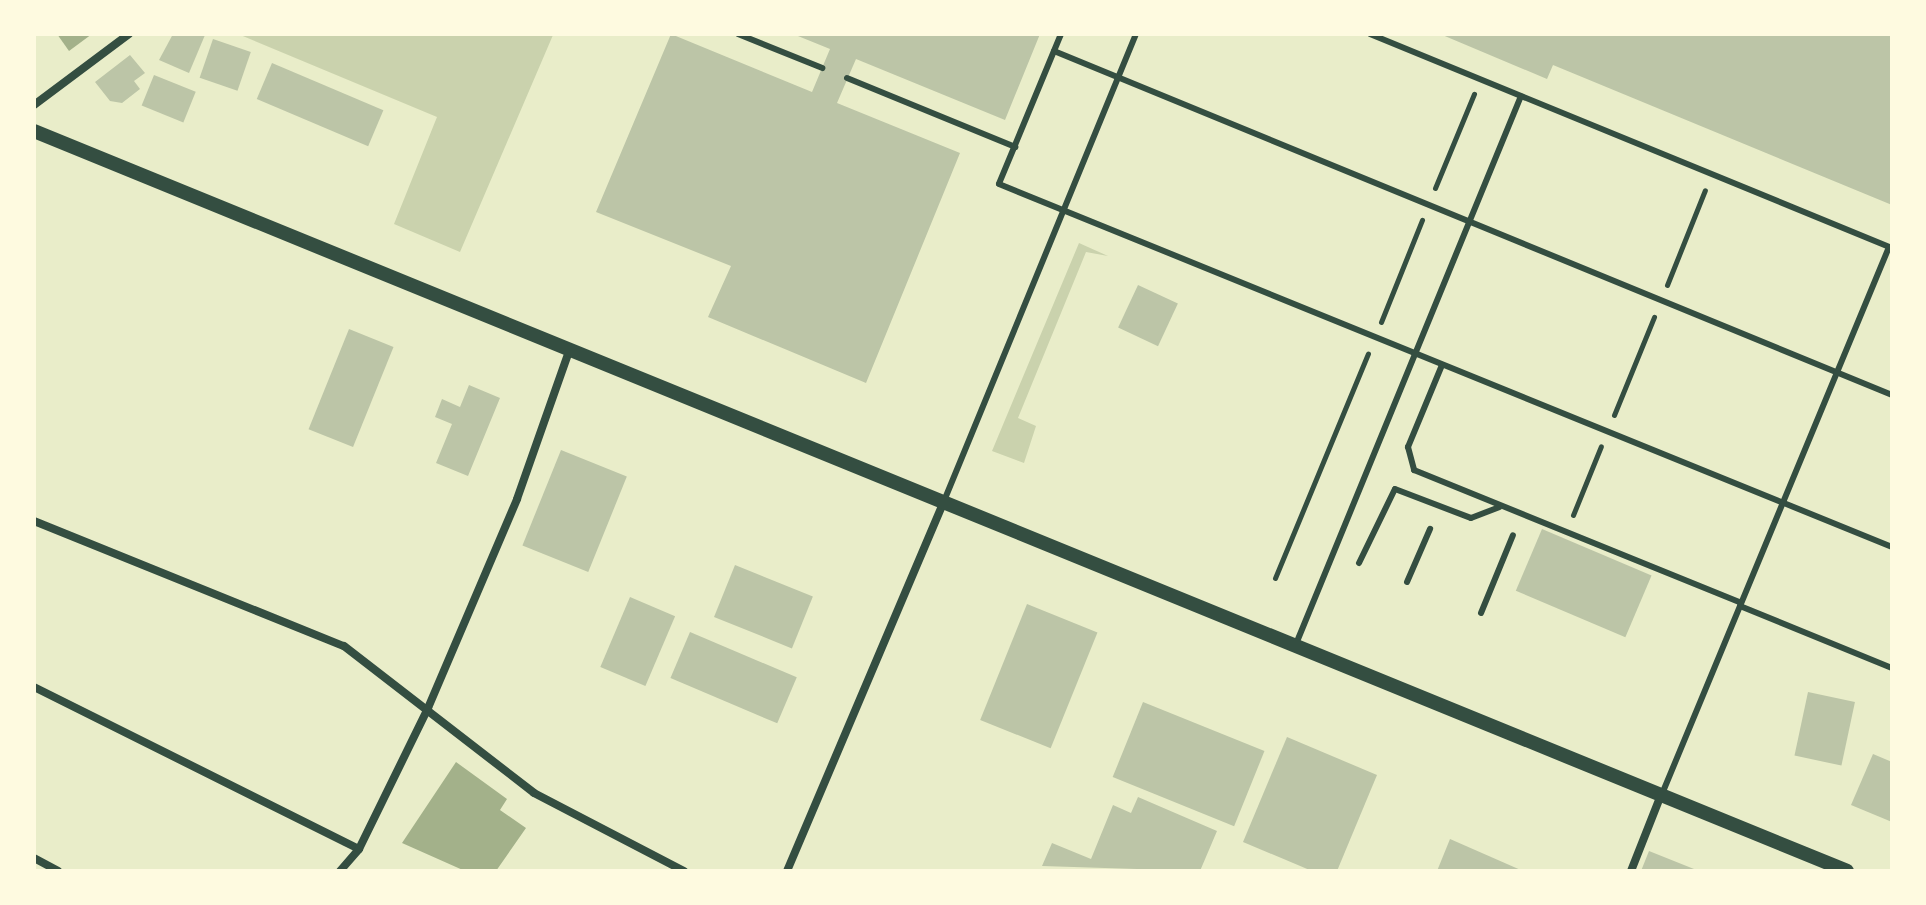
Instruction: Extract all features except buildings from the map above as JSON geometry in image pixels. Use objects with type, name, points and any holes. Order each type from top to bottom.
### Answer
[{"type":"street","points":[[34,105],[129,34]]},
{"type":"street","points":[[34,131],[1847,871]]},
{"type":"street","points":[[340,871],[359,849],[428,708],[517,499],[569,351]]},
{"type":"street","points":[[787,871],[943,504]]},
{"type":"street","points":[[34,521],[344,646],[534,793],[684,871]]},
{"type":"street","points":[[34,687],[359,849]]},
{"type":"street","points":[[1631,871],[1661,795]]},
{"type":"street","points":[[34,858],[58,871]]},
{"type":"lane","points":[[738,34],[822,68]]},
{"type":"lane","points":[[1061,34],[999,184],[1892,547]]},
{"type":"lane","points":[[943,504],[1136,34]]},
{"type":"lane","points":[[1370,34],[1891,247],[1661,795]]},
{"type":"lane","points":[[1054,51],[1892,395]]},
{"type":"lane","points":[[847,78],[1015,147]]},
{"type":"lane","points":[[1295,646],[1521,96]]},
{"type":"lane","points":[[1442,365],[1408,447],[1412,467],[1500,507],[1892,668]]},
{"type":"lane","points":[[1359,563],[1395,489],[1471,518],[1500,507]]},
{"type":"lane","points":[[1407,582],[1430,529]]},
{"type":"lane","points":[[1481,613],[1513,535]]},
{"type":"path","points":[[1570,523],[1711,174]]},
{"type":"shaded area","points":[[57,34],[92,34],[69,51]]},
{"type":"shaded area","points":[[238,34],[553,35],[460,252],[394,224],[437,117]]},
{"type":"shaded area","points":[[1079,243],[1108,256],[1086,252],[1018,418],[1036,426],[1024,463],[992,451]]},
{"type":"shaded area","points":[[456,762],[507,799],[500,810],[526,828],[496,871],[465,871],[402,843]]}]
